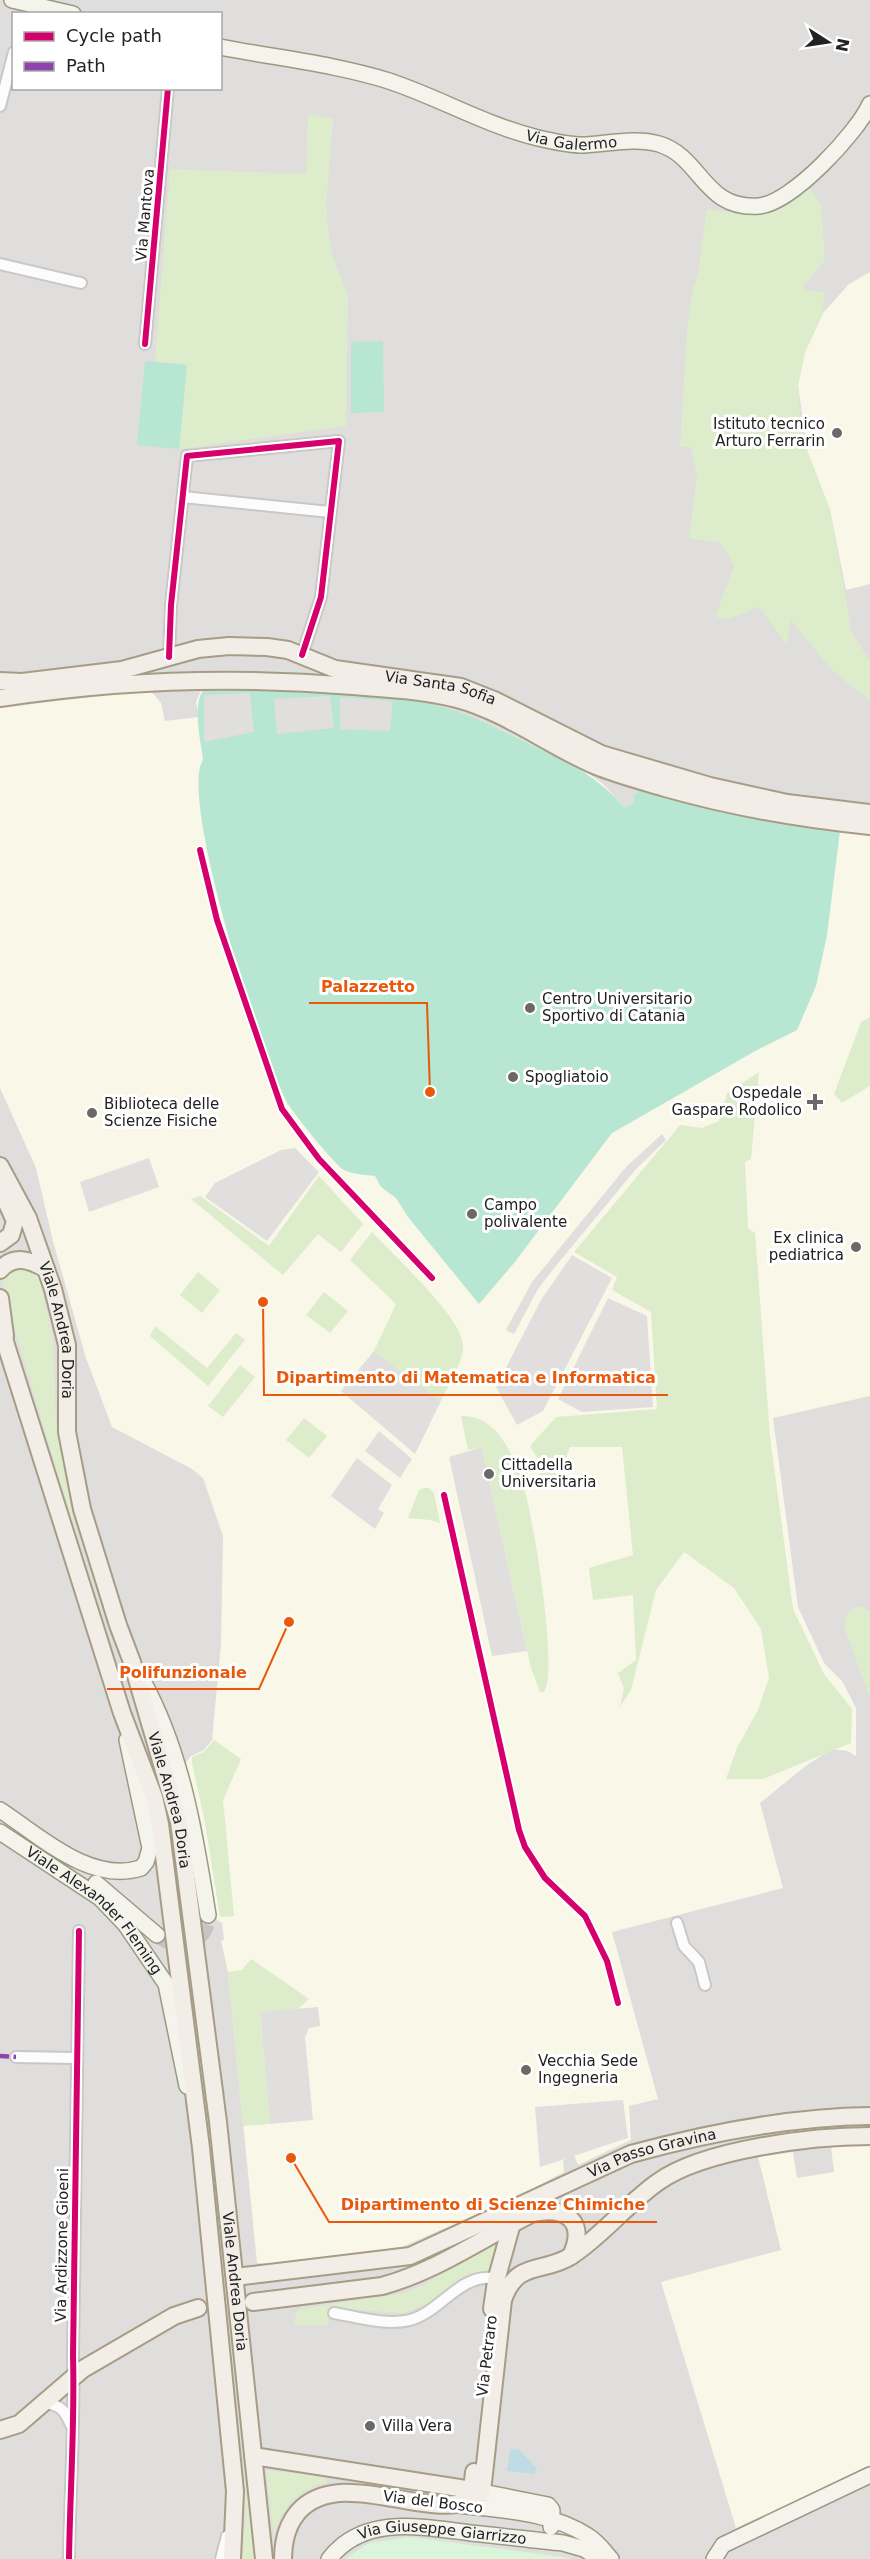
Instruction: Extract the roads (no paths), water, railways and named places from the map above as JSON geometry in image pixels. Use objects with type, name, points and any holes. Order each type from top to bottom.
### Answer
[{"type":"main road","points":[[20,5],[61,12]]},
{"type":"main road","name":"Via Galermo","points":[[222,47],[389,81],[482,121],[538,138],[567,144],[658,144],[672,149],[720,198],[756,206],[770,205],[795,190],[853,129],[870,104]]},
{"type":"main road","name":"Via Santa Sofia","points":[[0,681],[22,682],[122,670],[198,649],[252,645],[288,650],[344,670],[461,687],[494,700],[601,754],[710,786],[787,803],[870,813]]},
{"type":"main road","name":"Via Santa Sofia","points":[[0,698],[109,684],[202,680],[311,682],[436,695],[458,699],[487,711],[596,766],[620,775],[745,808],[870,826]]},
{"type":"main road","name":"Viale Andrea Doria","points":[[0,1166],[28,1218],[46,1269],[67,1345],[67,1432],[82,1509],[114,1616],[132,1662],[170,1786],[184,1850],[235,2277],[264,2559]]},
{"type":"main road","points":[[0,1188],[15,1221],[11,1235],[0,1243]]},
{"type":"main road","points":[[0,1270],[11,1261],[18,1259],[35,1263],[46,1269]]},
{"type":"main road","name":"Viale Andrea Doria","points":[[0,1298],[3,1333],[122,1713],[154,1797],[160,1824],[200,2144],[236,2504]]},
{"type":"main road","points":[[132,1662],[152,1699],[189,1804],[208,1915]]},
{"type":"main road","name":"Viale Alexander Fleming","points":[[0,1810],[87,1866],[120,1871],[141,1868],[146,1862],[150,1848],[122,1713]]},
{"type":"main road","points":[[0,1821],[104,1889],[157,1935]]},
{"type":"main road","name":"Viale Alexander Fleming","points":[[0,1832],[107,1905],[125,1924],[159,1970],[170,1994],[179,2051],[200,2144]]},
{"type":"main road","name":"Via Passo Gravina","points":[[235,2277],[410,2256],[631,2154],[667,2144],[812,2120],[870,2116]]},
{"type":"main road","name":"Via Passo Gravina","points":[[571,2256],[659,2181],[687,2166],[750,2149],[870,2136]]},
{"type":"main road","points":[[512,2223],[569,2183]]},
{"type":"main road","points":[[253,2302],[382,2286],[401,2281],[423,2273],[533,2213],[549,2210],[566,2213],[572,2220],[577,2239],[571,2256],[522,2273],[502,2285]]},
{"type":"main road","name":"Via Petraro","points":[[477,2493],[502,2285],[512,2223]]},
{"type":"main road","points":[[0,2430],[19,2424],[74,2376],[174,2316],[198,2308]]},
{"type":"main road","name":"Via del Bosco","points":[[253,2456],[477,2493]]},
{"type":"main road","points":[[714,2559],[723,2545],[870,2475]]},
{"type":"main road","name":"Via del Bosco","points":[[283,2559],[284,2540],[295,2516],[308,2502],[323,2495],[344,2492],[495,2509],[553,2520],[590,2537],[611,2559]]},
{"type":"main road","points":[[459,2505],[477,2493],[548,2505],[552,2510],[553,2520]]},
{"type":"main road","points":[[477,2493],[495,2509]]},
{"type":"main road","points":[[232,2559],[236,2504]]},
{"type":"main road","name":"Via Giuseppe Giarrizzo","points":[[329,2559],[356,2536],[376,2529],[397,2526],[536,2541],[551,2529],[553,2520]]},
{"type":"main road","points":[[536,2541],[563,2543],[584,2549],[600,2559]]},
{"type":"street","points":[[0,106],[12,60]]},
{"type":"street","name":"Via Mantova","points":[[145,344],[168,90]]},
{"type":"street","points":[[0,264],[81,283]]},
{"type":"street","points":[[170,657],[171,605],[187,456],[339,441],[321,597],[302,655]]},
{"type":"street","points":[[183,497],[330,512]]},
{"type":"street","points":[[677,1923],[684,1946],[699,1962],[705,1985]]},
{"type":"street","name":"Via Ardizzone Gioeni","points":[[69,2559],[71,2425],[75,2414],[76,2058],[79,1931]]},
{"type":"street","points":[[16,2057],[76,2058]]},
{"type":"street","points":[[334,2313],[406,2321],[430,2311],[465,2283],[477,2277],[492,2278],[502,2285]]},
{"type":"street","points":[[45,2403],[59,2406],[65,2411],[71,2425]]},
{"type":"street","points":[[221,2559],[236,2504]]},
{"type":"water","points":[[510,2449],[519,2450],[537,2468],[534,2474],[507,2471]]},
{"type":"tunnel","points":[[157,1935],[173,1943],[190,1943],[203,1933],[208,1915]]},
{"type":"place","name":"Istituto tecnico Arturo Ferrarin","points":[[837,433]]},
{"type":"place","name":"Centro Universitario Sportivo di Catania","points":[[530,1008]]},
{"type":"place","name":"Spogliatoio","points":[[513,1077]]},
{"type":"place","name":"Palazzetto","points":[[430,1092]]},
{"type":"place","name":"Ospedale Gaspare Rodolico","points":[[815,1102]]},
{"type":"place","name":"Biblioteca delle Scienze Fisiche","points":[[92,1113]]},
{"type":"place","name":"Campo polivalente","points":[[472,1214]]},
{"type":"place","name":"Ex clinica pediatrica","points":[[856,1247]]},
{"type":"place","name":"Dipartimento di Matematica e Informatica","points":[[263,1302]]},
{"type":"place","name":"Cittadella Universitaria","points":[[489,1474]]},
{"type":"place","name":"Polifunzionale","points":[[289,1622]]},
{"type":"place","name":"Vecchia Sede Ingegneria","points":[[526,2070]]},
{"type":"place","name":"Dipartimento di Scienze Chimiche","points":[[291,2158]]},
{"type":"place","name":"Villa Vera","points":[[370,2426]]}]
